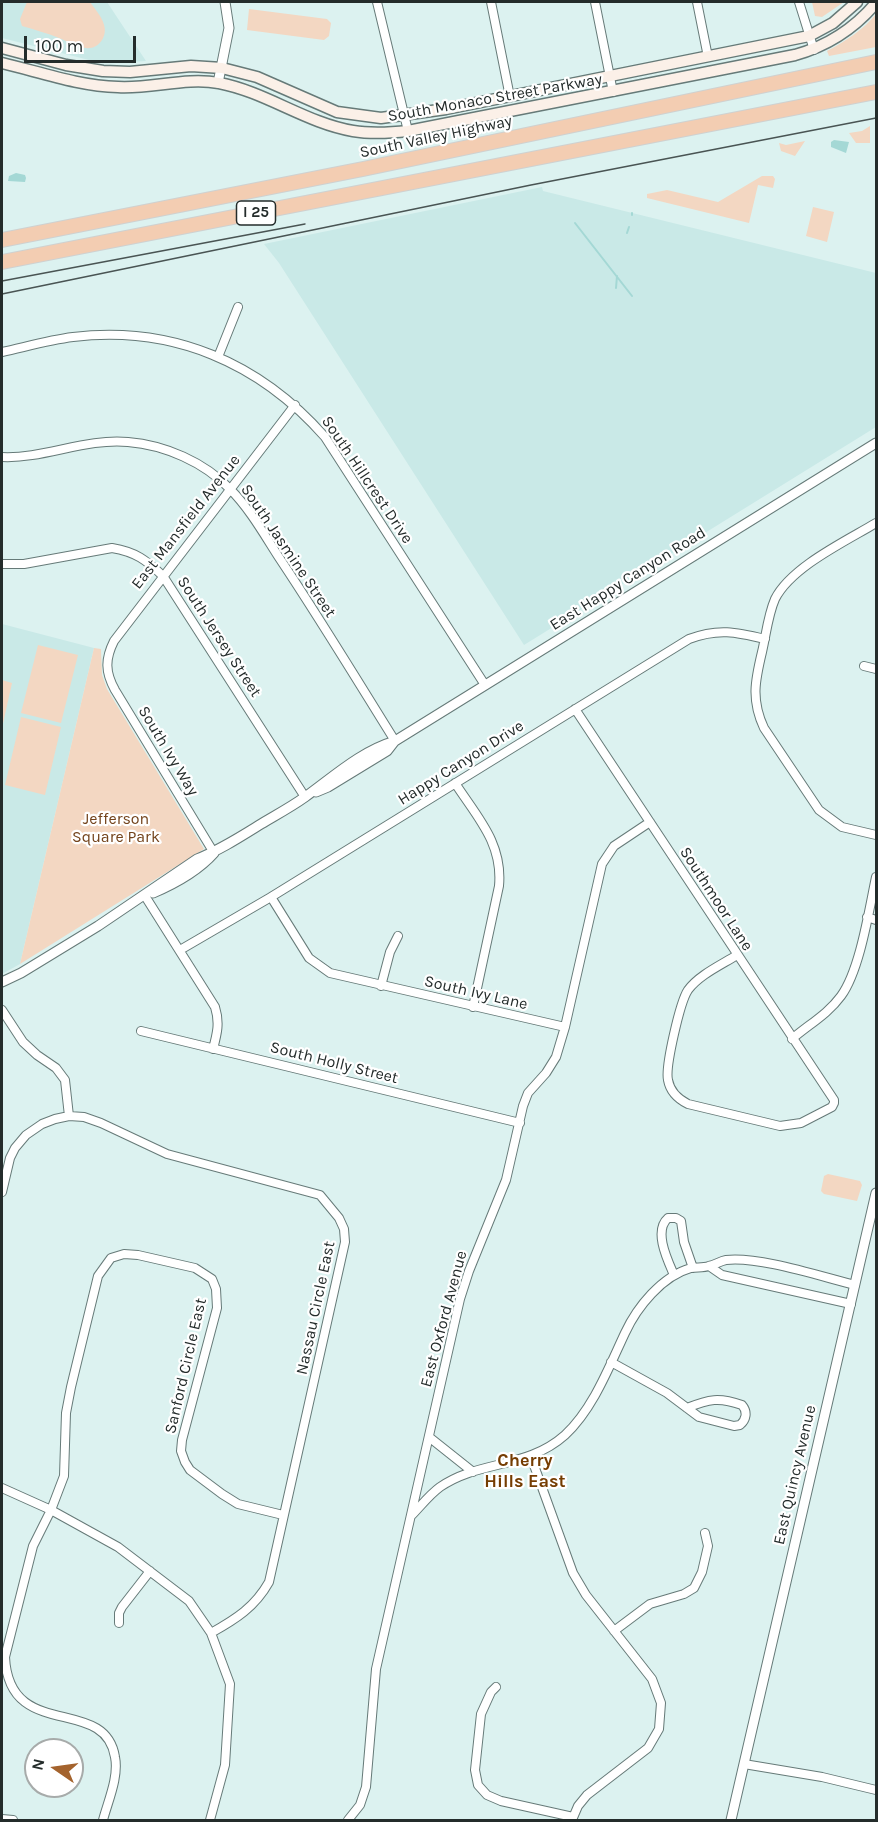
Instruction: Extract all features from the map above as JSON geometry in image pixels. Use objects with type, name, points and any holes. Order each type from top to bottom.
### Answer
[{"type":"highway","name":"South Valley Highway","points":[[2,240],[341,173],[876,62]]},
{"type":"highway","name":"I 25","points":[[2,262],[876,92]]},
{"type":"main road","name":"South Monaco Street Parkway","points":[[2,48],[66,65],[103,71],[130,72],[191,66],[222,68],[257,77],[341,113],[381,118],[510,97],[809,36],[832,23],[857,2]]},
{"type":"main road","name":"South Monaco Street Parkway","points":[[2,63],[105,86],[131,87],[191,81],[218,83],[251,92],[342,129],[377,134],[408,131],[613,92],[814,50],[852,28],[876,3]]},
{"type":"street","points":[[218,83],[229,24],[225,2]]},
{"type":"street","points":[[377,2],[408,131]]},
{"type":"street","points":[[491,2],[510,97]]},
{"type":"street","points":[[595,2],[613,92]]},
{"type":"street","points":[[697,2],[708,57]]},
{"type":"street","points":[[798,2],[814,50]]},
{"type":"street","points":[[218,357],[238,307]]},
{"type":"street","name":"South Hillcrest Drive","points":[[2,352],[73,338],[114,335],[150,337],[191,347],[243,368],[295,405],[325,437],[485,685]]},
{"type":"street","name":"East Mansfield Avenue","points":[[106,661],[114,641],[295,405]]},
{"type":"street","name":"South Jasmine Street","points":[[2,457],[108,441],[148,445],[200,465],[230,489],[250,513],[395,741]]},
{"type":"street","name":"East Happy Canyon Road","points":[[2,988],[21,973],[145,896],[166,887],[205,864],[214,852],[387,751],[395,741],[876,443]]},
{"type":"street","points":[[876,523],[791,577],[775,601],[757,675],[755,699],[758,715],[764,728],[819,810],[842,827],[876,835]]},
{"type":"street","name":"South Jersey Street","points":[[2,564],[24,564],[112,548],[126,550],[140,556],[163,576],[305,797]]},
{"type":"street","name":"Happy Canyon Drive","points":[[180,950],[271,897],[689,639],[710,632],[729,631],[765,639]]},
{"type":"street","name":"South Ivy Way","points":[[106,661],[108,677],[214,852]]},
{"type":"street","points":[[864,666],[876,669]]},
{"type":"street","name":"Southmoor Lane","points":[[575,709],[650,822],[834,1103],[832,1107],[801,1123],[780,1126],[688,1104],[670,1088],[667,1069],[684,998],[697,981],[737,955]]},
{"type":"street","points":[[455,783],[493,843],[500,869],[499,886],[473,1006]]},
{"type":"street","name":"East Oxford Avenue","points":[[348,1821],[360,1805],[366,1787],[376,1669],[463,1290],[471,1264],[506,1180],[528,1093],[551,1066],[565,1027],[602,864],[614,846],[650,822]]},
{"type":"street","points":[[792,1039],[829,1010],[849,984],[855,968],[876,877]]},
{"type":"street","points":[[145,896],[215,1007],[219,1027],[213,1049]]},
{"type":"street","name":"South Ivy Lane","points":[[271,897],[309,958],[330,973],[565,1027]]},
{"type":"street","points":[[867,917],[876,920]]},
{"type":"street","points":[[381,986],[390,952],[398,936]]},
{"type":"street","name":"East Happy Canyon Road","points":[[2,982],[21,973]]},
{"type":"street","points":[[2,1010],[23,1042],[56,1068],[64,1080],[69,1116]]},
{"type":"street","name":"South Holly Street","points":[[141,1031],[520,1123]]},
{"type":"street","name":"Nassau Circle East","points":[[2,1192],[10,1158],[26,1135],[42,1124],[69,1116],[90,1118],[167,1154],[320,1195],[339,1218],[344,1229],[345,1242],[271,1573],[264,1590],[253,1605],[238,1618],[211,1633]]},
{"type":"street","name":"East Quincy Avenue","points":[[731,1821],[855,1285],[874,1213],[876,1193]]},
{"type":"street","points":[[674,1275],[663,1241],[663,1225],[668,1218],[681,1221],[684,1242],[693,1268]]},
{"type":"street","name":"Sanford Circle East","points":[[103,1821],[116,1764],[114,1750],[109,1740],[93,1726],[45,1713],[24,1703],[13,1690],[6,1672],[5,1657],[27,1563],[64,1476],[66,1413],[71,1387],[98,1276],[111,1257],[124,1254],[138,1255],[195,1268],[212,1279],[216,1289],[217,1308],[181,1451],[190,1470],[238,1504],[283,1515]]},
{"type":"street","points":[[410,1517],[440,1488],[473,1472],[531,1457],[566,1434],[577,1421],[637,1312],[651,1294],[674,1275],[723,1260],[743,1260],[855,1285]]},
{"type":"street","points":[[709,1266],[722,1275],[851,1304]]},
{"type":"street","points":[[611,1362],[648,1382],[699,1418],[734,1426],[740,1425],[746,1412],[742,1405],[719,1400],[704,1401],[687,1408]]},
{"type":"street","points":[[429,1437],[473,1472]]},
{"type":"street","points":[[496,1687],[481,1714],[475,1770],[478,1785],[487,1795],[501,1801],[572,1819],[578,1806],[587,1795],[648,1748],[661,1722],[661,1703],[656,1686],[586,1595],[573,1573],[531,1457]]},
{"type":"street","points":[[2,1488],[51,1510],[118,1547],[189,1601],[211,1633],[219,1648],[230,1684],[225,1765],[210,1821]]},
{"type":"street","points":[[614,1631],[650,1604],[684,1594],[694,1588],[702,1572],[708,1546],[705,1533]]},
{"type":"street","points":[[119,1623],[119,1612],[150,1571]]},
{"type":"street","points":[[744,1764],[822,1777],[876,1790]]},
{"type":"street","points":[[2,1819],[13,1821]]},
{"type":"shaded area","points":[[2,2],[107,2],[146,61],[114,63],[89,60],[2,38]]},
{"type":"shaded area","points":[[834,140],[849,142],[846,153],[831,147],[831,142]]},
{"type":"shaded area","points":[[16,173],[25,175],[25,182],[8,181],[9,176]]},
{"type":"shaded area","points":[[542,187],[543,191],[876,273],[876,427],[524,645],[279,263],[264,244]]},
{"type":"shaded area","points":[[2,624],[94,648],[20,964],[2,974]]},
{"type":"green space","points":[[27,2],[90,2],[104,24],[102,40],[92,48],[81,47],[22,26],[20,19]]},
{"type":"green space","points":[[812,2],[844,2],[822,17],[815,16]]},
{"type":"green space","points":[[249,9],[327,19],[331,23],[329,36],[324,40],[247,30]]},
{"type":"green space","points":[[876,14],[876,47],[829,56],[827,51],[854,35]]},
{"type":"green space","points":[[870,126],[870,143],[856,143],[849,133],[862,131]]},
{"type":"green space","points":[[805,141],[795,156],[781,151],[779,143],[786,145]]},
{"type":"green space","points":[[762,176],[773,176],[775,179],[773,188],[758,185],[749,223],[647,198],[647,194],[667,190],[718,202]]},
{"type":"green space","points":[[813,207],[834,212],[827,242],[806,236]]},
{"type":"green space","points":[[38,645],[78,655],[61,723],[21,713]]},
{"type":"green space","name":"Jefferson Square Park","points":[[94,648],[101,649],[102,675],[107,689],[204,849],[20,964]]},
{"type":"green space","points":[[2,680],[12,683],[2,728]]},
{"type":"green space","points":[[21,717],[61,727],[45,795],[5,785]]},
{"type":"green space","points":[[828,1174],[860,1181],[862,1185],[857,1201],[824,1194],[821,1191],[824,1176]]},
{"type":"waterway","points":[[575,223],[632,296]]},
{"type":"waterway","points":[[627,233],[629,227]]},
{"type":"waterway","points":[[616,288],[617,276]]},
{"type":"tram line","points":[[2,294],[531,185],[876,118]]},
{"type":"tram line","points":[[2,281],[305,224]]},
{"type":"district","name":"Cherry Hills East","points":[[525,1471]]}]
